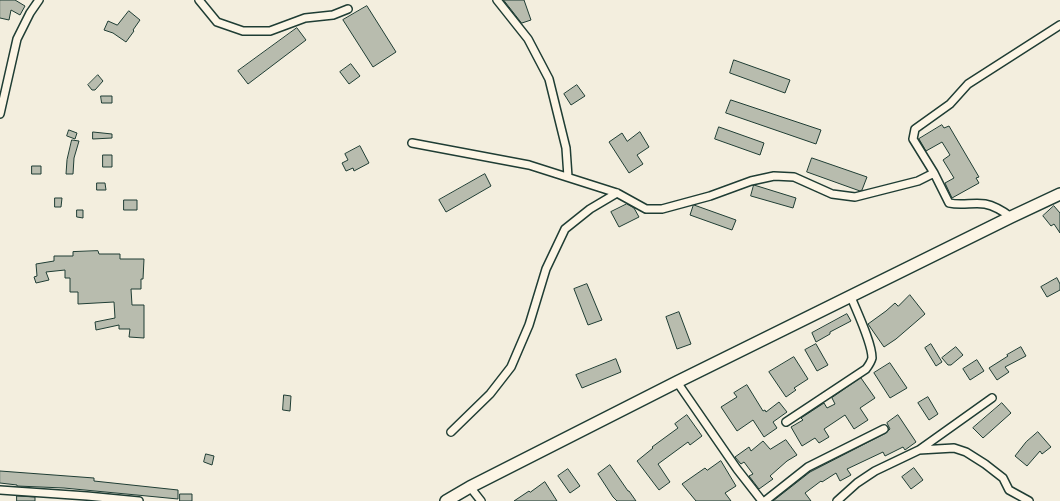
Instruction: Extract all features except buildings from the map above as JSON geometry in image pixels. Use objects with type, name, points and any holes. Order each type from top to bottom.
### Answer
[{"type":"main road","points":[[446,501],[470,487],[677,382],[1060,194]]},
{"type":"street","points":[[0,114],[17,39],[30,13],[39,0]]},
{"type":"street","points":[[199,0],[217,22],[243,31],[270,30],[305,18],[333,15],[348,9]]},
{"type":"street","points":[[497,0],[528,39],[549,79],[566,148],[568,177]]},
{"type":"street","points":[[1011,217],[999,208],[984,204],[958,205],[949,203],[934,173],[913,139],[915,129],[950,104],[968,84],[1060,25]]},
{"type":"street","points":[[412,143],[529,165],[617,193],[646,209],[662,209],[710,196],[751,181],[774,176],[794,177],[832,194],[855,197],[918,181],[934,173]]},
{"type":"street","points":[[451,432],[490,394],[511,367],[529,325],[546,269],[565,229],[590,209],[617,193]]},
{"type":"street","points":[[786,422],[866,369],[871,363],[872,357],[868,341],[851,297]]},
{"type":"street","points":[[677,382],[737,469],[762,501]]},
{"type":"street","points":[[837,501],[857,483],[875,471],[919,450],[947,432],[992,398]]},
{"type":"street","points":[[765,501],[808,467],[884,428]]},
{"type":"street","points":[[919,450],[954,448],[966,452],[986,464],[1003,478],[1010,490],[1030,501]]},
{"type":"street","points":[[470,487],[481,501]]},
{"type":"street","points":[[0,490],[139,501]]}]
